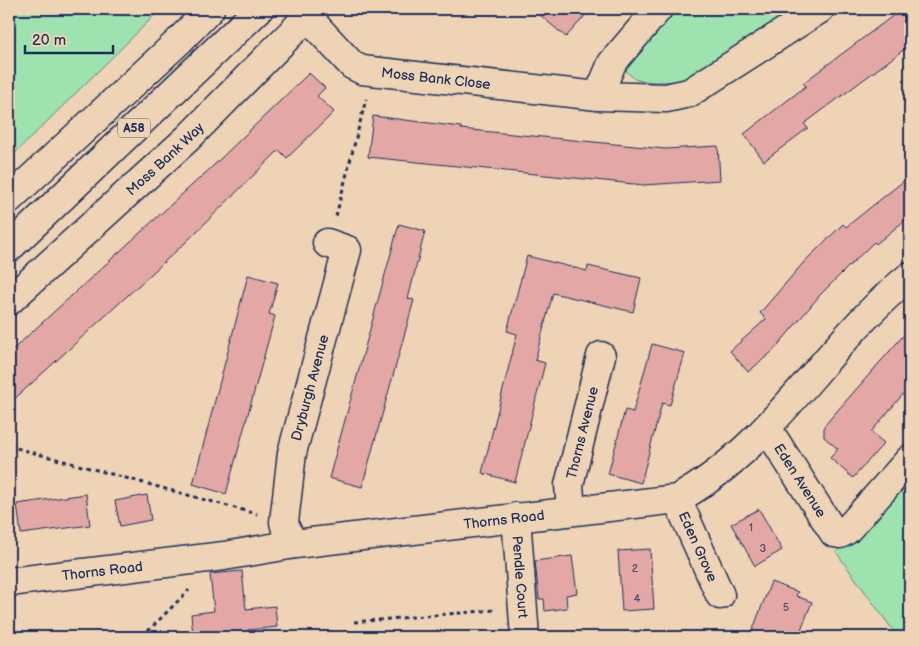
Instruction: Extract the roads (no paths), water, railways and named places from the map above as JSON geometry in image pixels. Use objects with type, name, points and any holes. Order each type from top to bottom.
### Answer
[{"type":"main road","name":"A58","points":[[9,199],[179,41],[210,9]]},
{"type":"main road","name":"A58","points":[[9,248],[259,9]]},
{"type":"main road","points":[[598,96],[612,64],[658,9]]},
{"type":"main road","name":"Moss Bank Close","points":[[308,11],[352,65],[373,73],[598,96],[666,98],[689,94],[820,9]]},
{"type":"main road","name":"Moss Bank Way","points":[[9,301],[188,138],[308,11]]},
{"type":"main road","name":"Dryburgh Avenue","points":[[289,533],[292,453],[347,250],[327,243]]},
{"type":"main road","name":"Thorns Road","points":[[9,582],[224,556],[289,533],[516,517],[658,503],[677,499],[724,467],[767,428],[872,310],[910,276]]},
{"type":"main road","name":"Thorns Avenue","points":[[571,511],[569,485],[601,356]]},
{"type":"main road","name":"Eden Avenue","points":[[767,428],[834,533],[840,534],[847,530],[910,459]]},
{"type":"main road","name":"Eden Grove","points":[[677,499],[720,595]]},
{"type":"main road","name":"Pendle Court","points":[[516,517],[525,637]]}]
